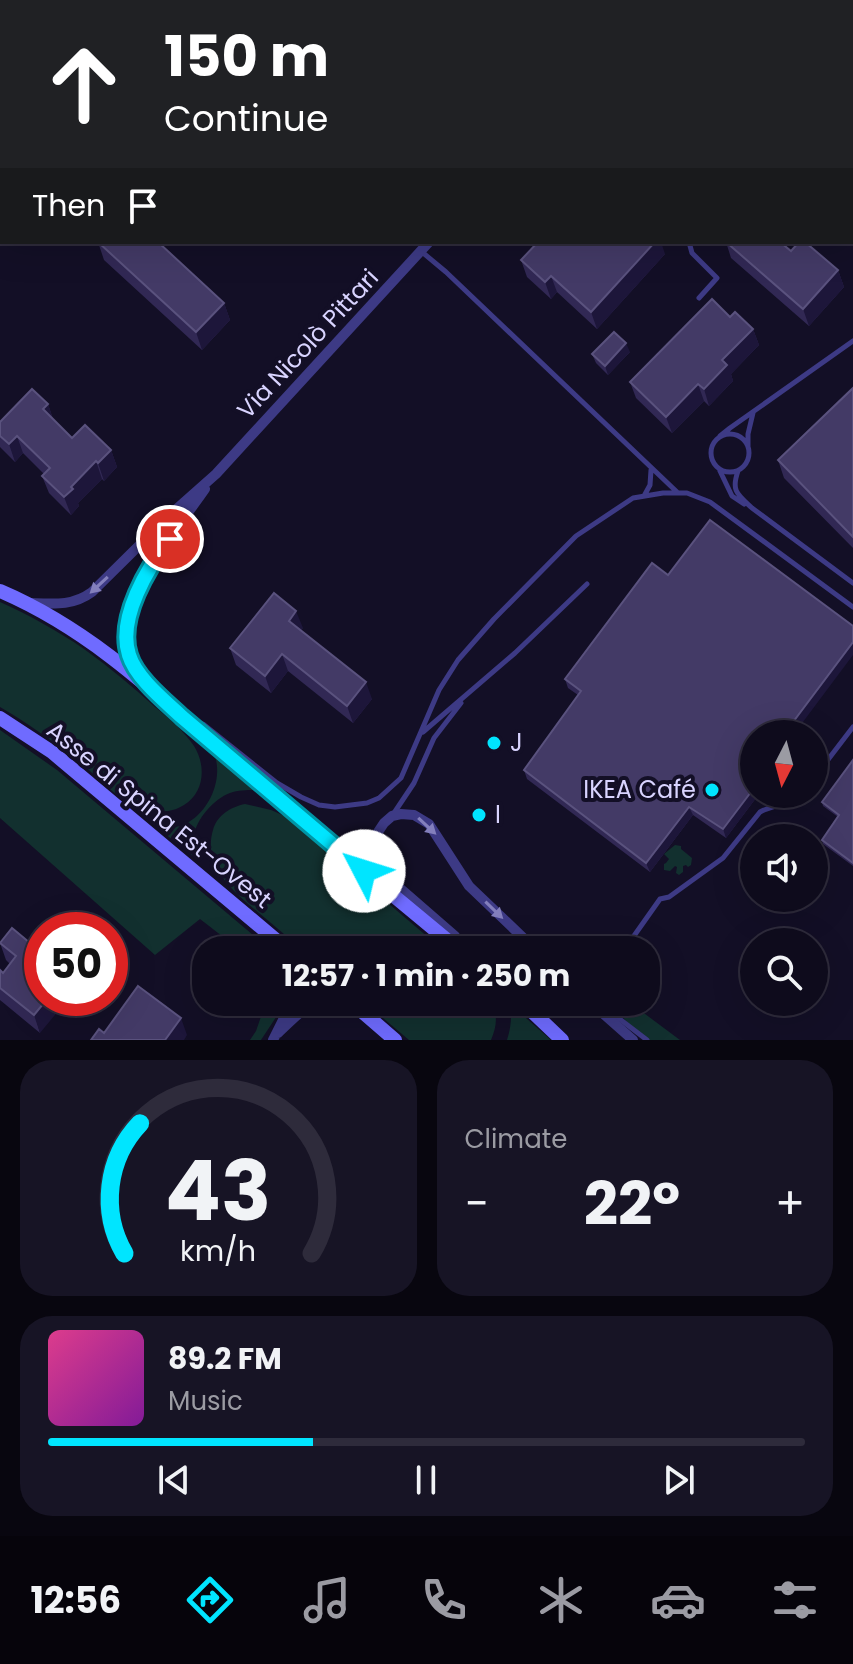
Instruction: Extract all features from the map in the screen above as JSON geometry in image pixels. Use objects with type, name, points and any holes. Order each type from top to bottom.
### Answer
[{"type":"main road","points":[[0,591],[28,603],[124,665],[245,772],[442,936]]},
{"type":"main road","name":"Asse di Spina Est-Ovest","points":[[0,718],[52,752],[271,936]]},
{"type":"main road","points":[[367,1016],[395,1040]]},
{"type":"main road","points":[[537,1016],[562,1040]]},
{"type":"street","name":"Via Nicolò Pittari","points":[[216,474],[427,244]]},
{"type":"street","points":[[28,603],[64,605],[82,599],[216,474]]},
{"type":"street","points":[[158,695],[128,654],[128,625],[142,582],[154,560],[216,474]]},
{"type":"street","points":[[455,936],[394,883],[375,854],[376,835],[392,816],[414,815],[429,824],[469,886],[521,936]]},
{"type":"street","points":[[275,1037],[285,1016]]},
{"type":"street","points":[[275,1037],[299,1016]]},
{"type":"street","points":[[606,1016],[633,1040]]},
{"type":"lane","points":[[690,244],[692,253],[717,278],[699,298]]},
{"type":"lane","points":[[421,251],[678,493]]},
{"type":"lane","points":[[853,341],[730,428],[720,436],[710,453],[732,496],[853,583]]},
{"type":"lane","points":[[752,508],[738,495],[735,483],[738,471],[748,461],[748,434],[754,412]]},
{"type":"lane","points":[[720,436],[734,434],[748,448]]},
{"type":"lane","points":[[644,496],[650,485],[652,469]]},
{"type":"lane","points":[[720,470],[729,473],[738,471]]},
{"type":"lane","points":[[182,717],[203,724],[277,783],[319,805],[335,807],[367,803],[379,798],[401,778],[439,690],[458,660],[576,536],[633,498],[644,496],[687,493],[710,502],[853,607]]},
{"type":"lane","points":[[420,735],[587,584]]},
{"type":"lane","points":[[392,816],[414,783],[434,738],[473,690]]},
{"type":"lane","points":[[828,760],[853,727]]},
{"type":"lane","points":[[634,936],[660,899],[669,897],[720,861],[760,812],[767,808]]},
{"type":"lane","points":[[616,1016],[647,1040]]},
{"type":"green space","points":[[0,602],[84,649],[181,730],[198,753],[202,770],[200,786],[191,800],[167,811],[137,807],[75,758],[0,707]]},
{"type":"green space","points":[[0,730],[57,770],[254,936],[222,936],[200,919],[155,955],[128,931],[128,912],[106,912],[0,818]]},
{"type":"green space","points":[[215,756],[255,790],[230,793],[207,810],[194,836],[199,861],[159,829],[185,824],[201,812],[215,786]]},
{"type":"green space","points":[[245,804],[287,817],[427,936],[287,936],[240,896],[216,867],[212,856],[213,830],[225,812]]},
{"type":"green space","points":[[675,845],[681,846],[692,858],[691,865],[683,866],[683,872],[679,875],[675,866],[670,871],[664,870],[664,864],[669,859],[664,854]]},
{"type":"green space","points":[[261,1016],[277,1016],[261,1040],[250,1040]]},
{"type":"green space","points":[[381,1016],[496,1016],[491,1040],[409,1040]]},
{"type":"green space","points":[[511,1016],[524,1016],[551,1040],[507,1040]]},
{"type":"green space","points":[[621,1016],[648,1016],[680,1040],[649,1040]]},
{"type":"building","points":[[100,244],[160,244],[224,303],[196,332]]},
{"type":"building","points":[[536,244],[653,244],[591,312],[551,276],[545,282],[521,260]]},
{"type":"building","points":[[728,244],[782,244],[791,251],[797,244],[807,244],[838,270],[803,309]]},
{"type":"building","points":[[712,299],[730,317],[735,312],[753,329],[722,360],[727,365],[704,389],[698,384],[666,417],[630,382]]},
{"type":"building","points":[[614,332],[626,343],[605,366],[592,354]]},
{"type":"building","points":[[853,388],[853,537],[778,460]]},
{"type":"building","points":[[32,389],[48,404],[43,409],[72,438],[85,425],[111,450],[98,463],[96,461],[64,497],[42,476],[50,468],[17,436],[9,444],[0,436],[0,422]]},
{"type":"building","points":[[710,520],[853,626],[853,642],[794,720],[740,720],[740,807],[723,829],[689,807],[646,863],[524,770],[581,691],[565,679],[652,563],[668,575]]},
{"type":"building","points":[[274,593],[296,611],[289,621],[366,682],[347,706],[282,654],[265,676],[230,648]]},
{"type":"building","points":[[853,760],[853,863],[828,844],[828,831],[839,815],[828,807],[828,794]]},
{"type":"building","points":[[12,928],[24,938],[24,1007],[0,988],[0,970],[3,973],[16,956],[0,943]]},
{"type":"building","points":[[138,986],[181,1018],[165,1040],[91,1040],[99,1029],[104,1033],[116,1016],[128,1016],[128,1000]]},
{"type":"place","name":"J","points":[[494,743]]},
{"type":"place","name":"IKEA Café","points":[[712,790]]},
{"type":"place","name":"I","points":[[479,815]]},
{"type":"route","points":[[170,539],[142,582],[128,625],[128,654],[133,665],[182,717],[364,871]]}]
